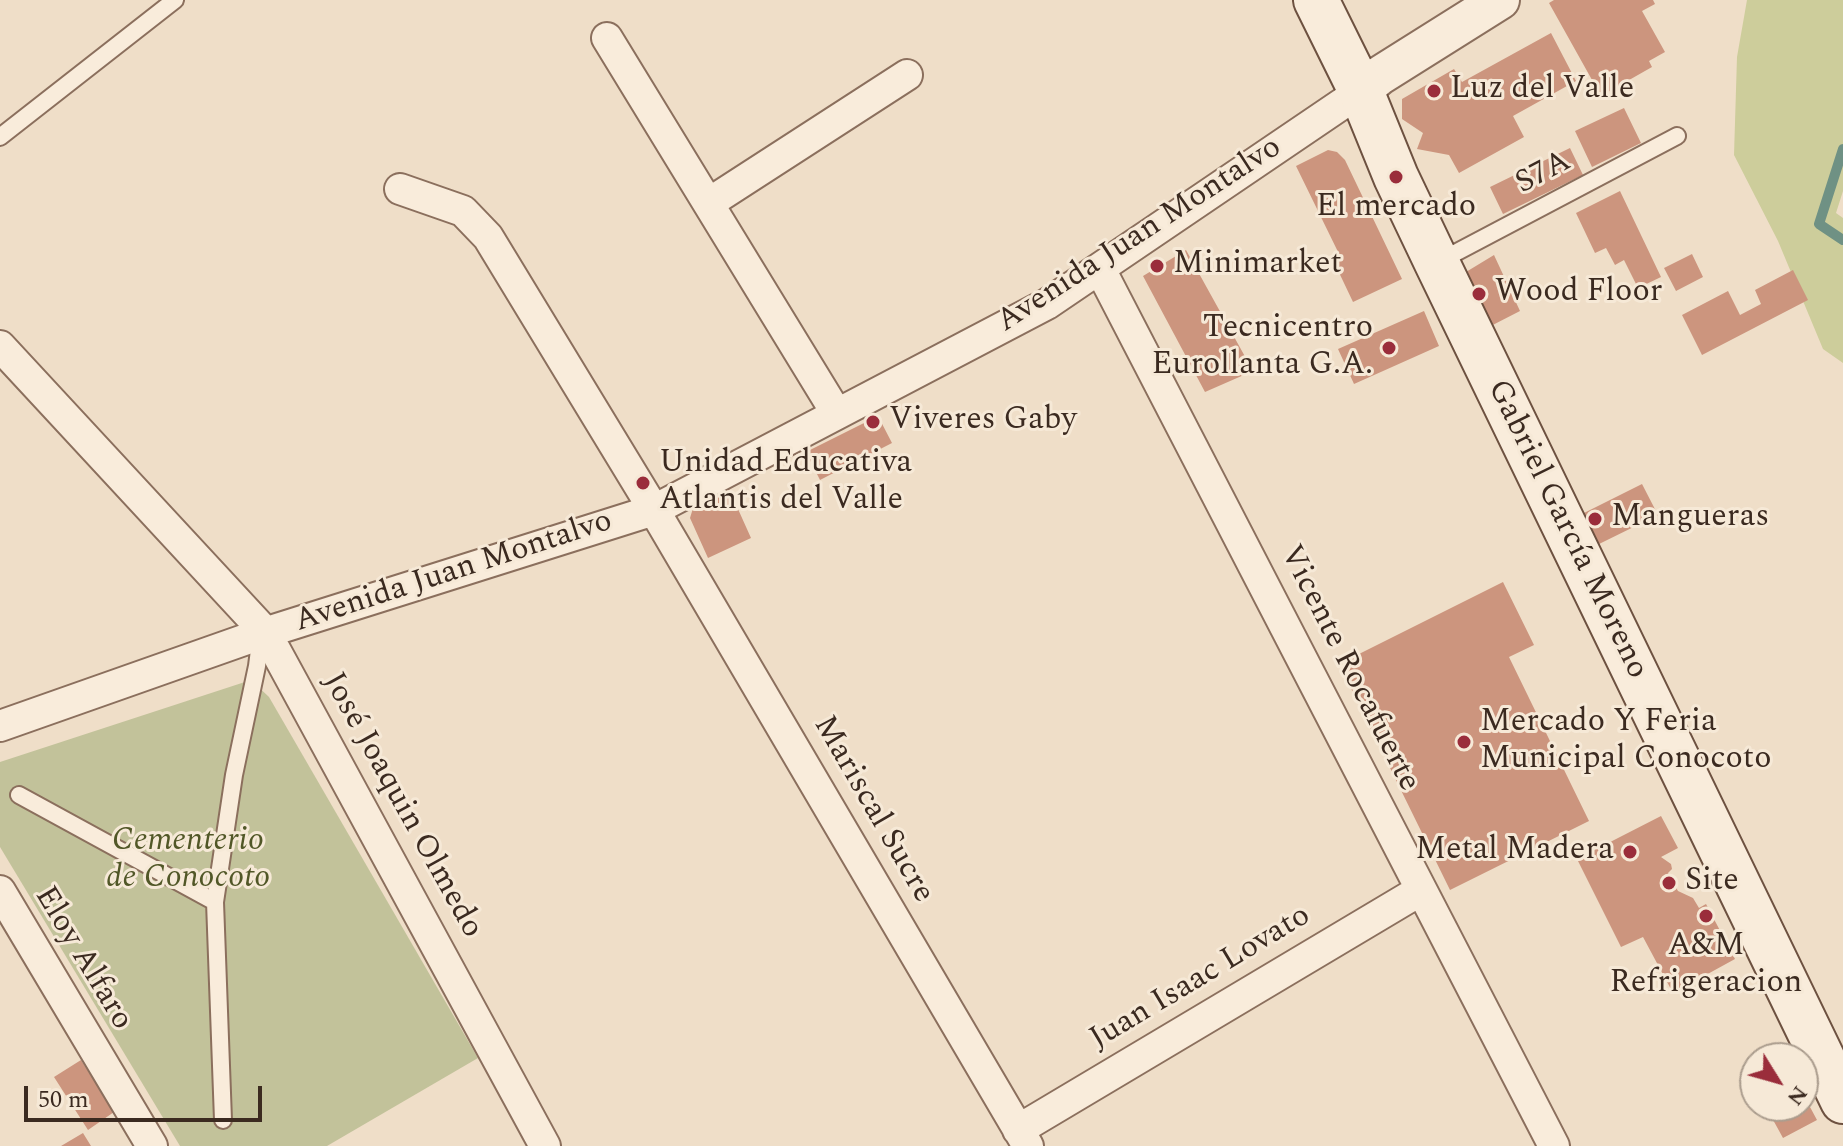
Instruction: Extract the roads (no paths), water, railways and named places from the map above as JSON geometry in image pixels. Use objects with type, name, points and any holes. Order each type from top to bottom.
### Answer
[{"type":"main road","name":"Gabriel García Moreno","points":[[1316,0],[1361,91],[1396,177],[1437,263],[1843,1101]]},
{"type":"street","name":"Avenida Juan Montalvo","points":[[0,726],[263,634],[654,510],[1047,304],[1379,76],[1500,0]]},
{"type":"street","points":[[607,38],[837,414]]},
{"type":"street","points":[[709,203],[907,75]]},
{"type":"street","name":"Mariscal Sucre","points":[[400,189],[463,211],[488,237],[654,510],[1023,1138]]},
{"type":"street","name":"Vicente Rocafuerte","points":[[1100,269],[1554,1146]]},
{"type":"street","name":"José Joaquin Olmedo","points":[[0,346],[263,634],[545,1146]]},
{"type":"street","name":"Juan Isaac Lovato","points":[[1023,1138],[1421,890]]},
{"type":"street","name":"Eloy Alfaro","points":[[0,891],[152,1146]]},
{"type":"lane","points":[[0,137],[175,0]]},
{"type":"lane","name":"S7A","points":[[1437,263],[1677,136]]},
{"type":"lane","points":[[223,1120],[215,902],[234,775],[263,634]]},
{"type":"lane","points":[[19,795],[215,902]]},
{"type":"waterway","points":[[1843,149],[1819,224],[1843,240]]},
{"type":"place","name":"Luz del Valle","points":[[1434,91]]},
{"type":"place","name":"El mercado","points":[[1396,177]]},
{"type":"place","name":"Minimarket","points":[[1157,266]]},
{"type":"place","name":"Wood Floor","points":[[1479,294]]},
{"type":"place","name":"Tecnicentro Eurollanta G.A.","points":[[1389,348]]},
{"type":"place","name":"Viveres Gaby","points":[[873,422]]},
{"type":"place","name":"Unidad Educativa Atlantis del Valle","points":[[643,483]]},
{"type":"place","name":"Mangueras","points":[[1595,519]]},
{"type":"place","name":"Mercado Y Feria Municipal Conocoto","points":[[1464,742]]},
{"type":"place","name":"Metal Madera","points":[[1630,852]]},
{"type":"place","name":"Site","points":[[1669,883]]},
{"type":"place","name":"A&M Refrigeracion","points":[[1706,916]]},
{"type":"park label","name":"Cementerio de Conocoto","points":[[188,862]]}]
